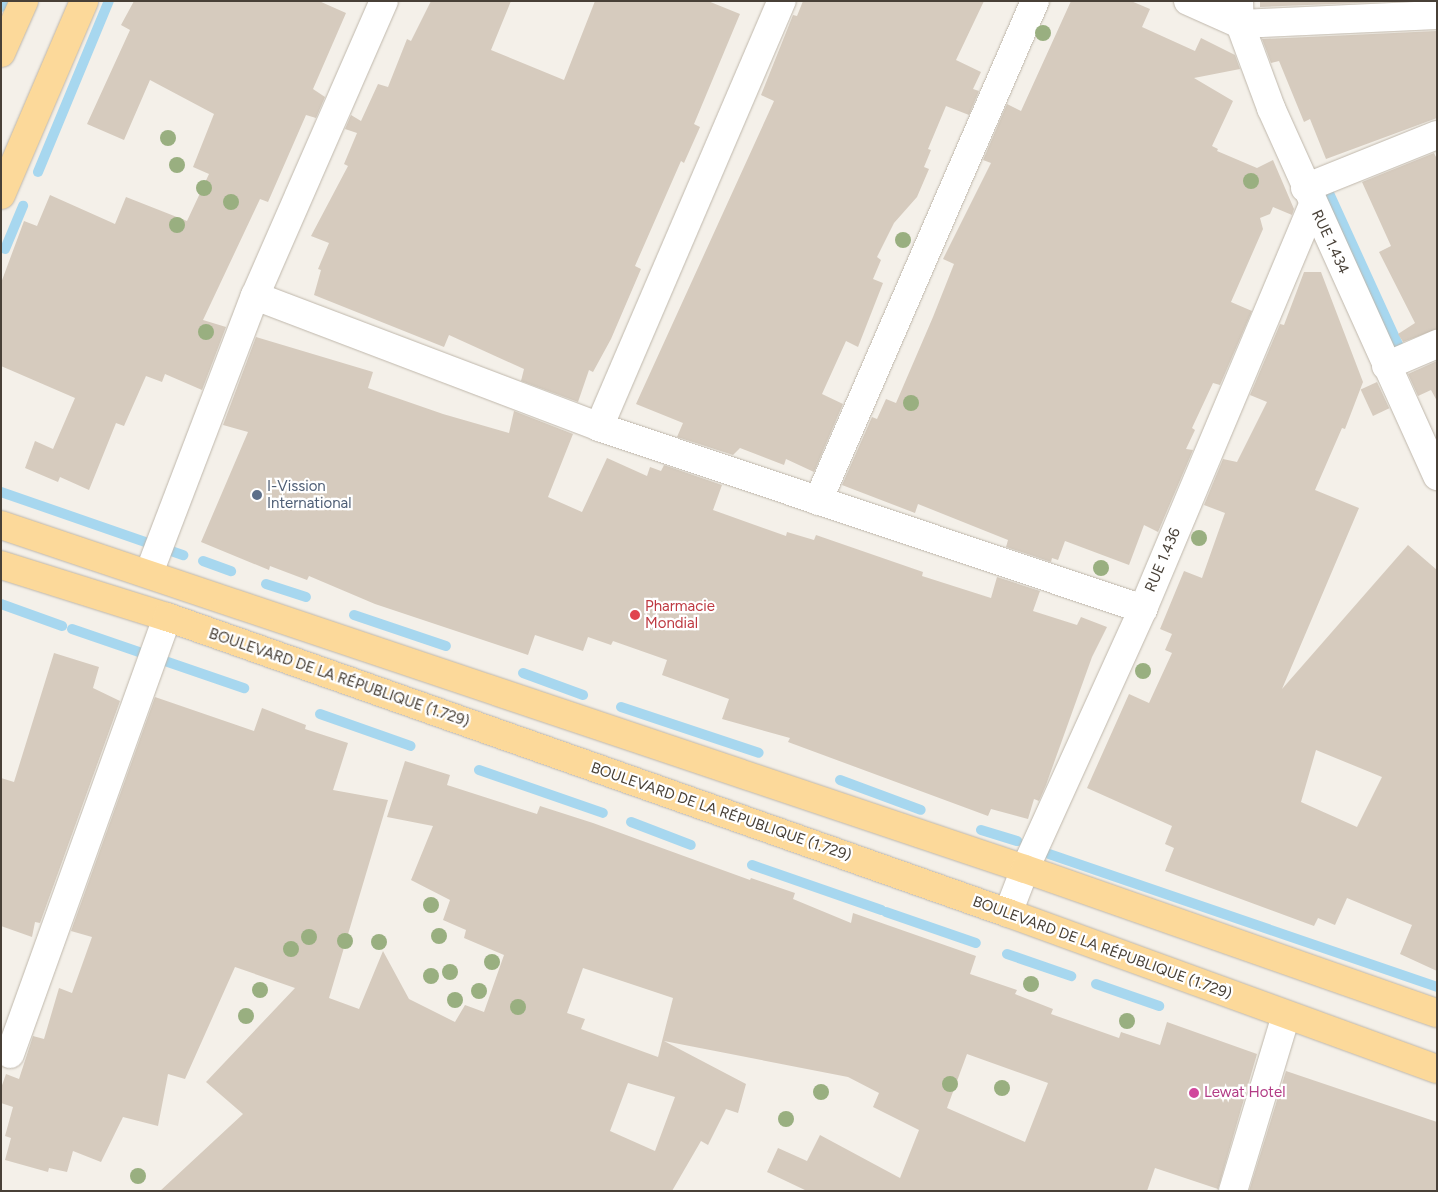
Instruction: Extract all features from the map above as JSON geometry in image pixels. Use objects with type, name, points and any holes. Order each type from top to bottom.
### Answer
[{"type":"main road","points":[[1,53],[24,1]]},
{"type":"main road","points":[[1,195],[84,1]]},
{"type":"main road","points":[[1,525],[149,573],[1025,869],[1437,1013]]},
{"type":"main road","name":"BOULEVARD DE LA RÉPUBLIQUE (1.729)","points":[[7,570],[167,617],[1008,914],[1437,1069]]},
{"type":"street","points":[[149,573],[255,296],[384,1]]},
{"type":"street","points":[[599,427],[782,1]]},
{"type":"street","points":[[818,501],[1035,1]]},
{"type":"street","points":[[1188,1],[1240,13],[1437,15]]},
{"type":"street","name":"RUE 1.434","points":[[1240,13],[1309,196],[1437,476]]},
{"type":"street","points":[[1309,196],[1437,135]]},
{"type":"street","name":"RUE 1.436","points":[[1008,914],[1025,869],[1143,609],[1309,196]]},
{"type":"street","points":[[255,296],[599,427],[1143,609]]},
{"type":"street","points":[[1386,366],[1437,344]]},
{"type":"street","points":[[10,1054],[167,617]]},
{"type":"street","points":[[1233,1191],[1286,1016]]},
{"type":"building","points":[[134,1],[319,1],[346,13],[313,89],[325,97],[316,118],[306,115],[268,202],[260,199],[203,320],[226,327],[202,390],[165,374],[162,382],[146,376],[124,426],[116,423],[89,490],[60,477],[58,482],[25,468],[35,441],[53,449],[75,398],[1,366],[1,283],[24,221],[37,226],[50,195],[115,224],[126,197],[187,221],[209,174],[193,167],[214,114],[150,80],[124,140],[87,124],[130,30],[121,25]]},
{"type":"building","points":[[431,1],[511,1],[491,50],[564,80],[595,1],[708,1],[740,14],[694,124],[700,127],[684,163],[681,161],[635,266],[641,269],[611,339],[593,372],[589,370],[578,402],[521,381],[524,369],[449,335],[444,347],[314,295],[321,270],[318,269],[329,243],[311,236],[348,166],[344,164],[357,133],[345,129],[351,115],[361,121],[378,84],[388,87],[407,39],[411,41]]},
{"type":"building","points":[[803,1],[984,1],[956,60],[981,72],[973,89],[979,91],[969,115],[946,106],[928,149],[931,150],[924,167],[929,169],[917,197],[894,223],[877,257],[881,260],[873,279],[883,283],[858,347],[846,341],[822,394],[843,404],[814,472],[786,459],[784,465],[740,448],[733,455],[677,437],[683,423],[636,404],[774,101],[761,95],[793,15],[797,16]]},
{"type":"building","points":[[1071,1],[1131,1],[1150,9],[1142,27],[1195,51],[1201,38],[1235,55],[1240,69],[1194,78],[1233,101],[1212,146],[1218,149],[1217,151],[1257,168],[1273,160],[1294,209],[1292,215],[1273,207],[1270,214],[1260,218],[1263,229],[1231,302],[1252,311],[1220,385],[1213,383],[1192,428],[1195,430],[1186,449],[1193,450],[1158,532],[1144,525],[1129,565],[1065,541],[1058,560],[1052,558],[1051,562],[1006,547],[1008,540],[918,504],[915,513],[842,485],[872,417],[877,419],[886,399],[896,403],[954,264],[943,259],[991,163],[983,160],[1007,104],[1021,111]]},
{"type":"building","points":[[1260,1],[1382,1],[1382,2],[1260,7]]},
{"type":"building","points":[[1437,31],[1437,118],[1326,159],[1310,119],[1304,122],[1279,61],[1271,63],[1262,39]]},
{"type":"building","points":[[1434,153],[1437,159],[1437,329],[1403,342],[1398,334],[1415,323],[1379,252],[1391,246],[1362,182]]},
{"type":"building","points":[[1304,272],[1321,272],[1363,382],[1345,429],[1342,428],[1315,490],[1359,508],[1282,689],[1408,545],[1437,570],[1437,971],[1400,954],[1412,925],[1347,898],[1335,925],[1318,918],[1314,926],[1165,871],[1174,848],[1165,844],[1172,826],[1087,788],[1129,694],[1149,703],[1172,653],[1165,650],[1172,634],[1160,629],[1184,571],[1202,578],[1225,513],[1204,505],[1223,459],[1237,462],[1267,402],[1250,395],[1280,324],[1284,325]],"holes":[[[1316,750],[1382,777],[1357,827],[1301,802]]]},
{"type":"building","points":[[256,337],[373,372],[368,388],[443,414],[509,433],[514,411],[573,434],[548,497],[582,512],[607,458],[647,476],[650,467],[661,471],[664,465],[722,485],[713,510],[786,536],[787,532],[814,540],[816,535],[923,572],[922,576],[991,598],[997,577],[1040,591],[1033,611],[1077,625],[1081,617],[1107,627],[1092,657],[1039,801],[1034,799],[1028,819],[991,809],[988,816],[788,742],[790,738],[722,719],[729,699],[662,675],[667,660],[613,641],[611,645],[588,637],[583,651],[535,635],[528,655],[375,604],[309,576],[307,580],[270,566],[269,570],[201,542],[248,432],[223,425]]},
{"type":"building","points":[[1437,361],[1437,401],[1431,390],[1418,396],[1408,374]]},
{"type":"building","points":[[1377,382],[1389,408],[1373,416],[1361,390]]},
{"type":"building","points":[[54,653],[99,667],[93,688],[120,701],[40,923],[35,922],[32,937],[1,926],[1,778],[14,782]]},
{"type":"building","points":[[155,697],[254,731],[262,708],[306,725],[305,729],[348,743],[333,790],[388,800],[329,998],[359,1009],[383,951],[409,999],[455,1022],[465,1005],[484,1012],[504,955],[464,938],[466,930],[443,920],[450,900],[411,880],[433,826],[387,817],[405,761],[450,775],[447,785],[537,814],[540,806],[593,823],[750,880],[751,878],[795,893],[793,899],[851,923],[853,913],[976,956],[970,974],[1017,990],[1015,994],[1053,1009],[1051,1014],[1119,1038],[1121,1032],[1160,1045],[1167,1022],[1257,1054],[1218,1189],[1155,1168],[1147,1191],[807,1191],[767,1172],[778,1148],[807,1161],[820,1135],[900,1178],[919,1130],[873,1107],[879,1093],[848,1077],[664,1041],[746,1084],[738,1113],[726,1109],[708,1145],[701,1141],[672,1191],[160,1191],[243,1114],[206,1082],[295,988],[235,967],[185,1079],[168,1074],[158,1126],[123,1117],[101,1162],[73,1151],[67,1172],[49,1168],[48,1172],[5,1160],[11,1138],[5,1136],[13,1107],[1,1103],[1,1088],[6,1074],[19,1079],[33,1036],[44,1039],[59,988],[72,993],[92,937],[71,931]],"holes":[[[583,968],[673,998],[658,1057],[581,1029],[585,1019],[567,1013]],[[967,1054],[1048,1083],[1025,1142],[947,1108]],[[628,1083],[675,1097],[655,1151],[610,1131]]]},
{"type":"building","points":[[1286,1071],[1437,1122],[1437,1191],[1249,1191]]},
{"type":"waterway","points":[[1,7],[4,1]]},
{"type":"waterway","points":[[38,172],[109,1]]},
{"type":"waterway","points":[[1329,193],[1402,353]]},
{"type":"waterway","points":[[5,249],[23,206]]},
{"type":"waterway","points":[[1,492],[183,555]]},
{"type":"waterway","points":[[203,561],[231,571]]},
{"type":"waterway","points":[[266,584],[306,597]]},
{"type":"waterway","points":[[1,604],[62,626]]},
{"type":"waterway","points":[[354,615],[446,646]]},
{"type":"waterway","points":[[72,629],[148,655]]},
{"type":"waterway","points":[[162,660],[244,688]]},
{"type":"waterway","points":[[523,673],[583,695]]},
{"type":"waterway","points":[[621,707],[759,753]]},
{"type":"waterway","points":[[320,714],[411,746]]},
{"type":"waterway","points":[[479,770],[603,813]]},
{"type":"waterway","points":[[840,780],[921,810]]},
{"type":"waterway","points":[[631,822],[691,845]]},
{"type":"waterway","points":[[981,830],[1017,841]]},
{"type":"waterway","points":[[1049,854],[1437,987]]},
{"type":"waterway","points":[[752,865],[881,910]]},
{"type":"waterway","points":[[886,912],[976,943]]},
{"type":"waterway","points":[[1007,954],[1071,976]]},
{"type":"waterway","points":[[1096,984],[1159,1006]]},
{"type":"place","name":"I-Vission International","points":[[257,495]]},
{"type":"place","name":"Pharmacie Mondial","points":[[635,615]]},
{"type":"place","name":"Lewat Hotel","points":[[1194,1093]]}]
